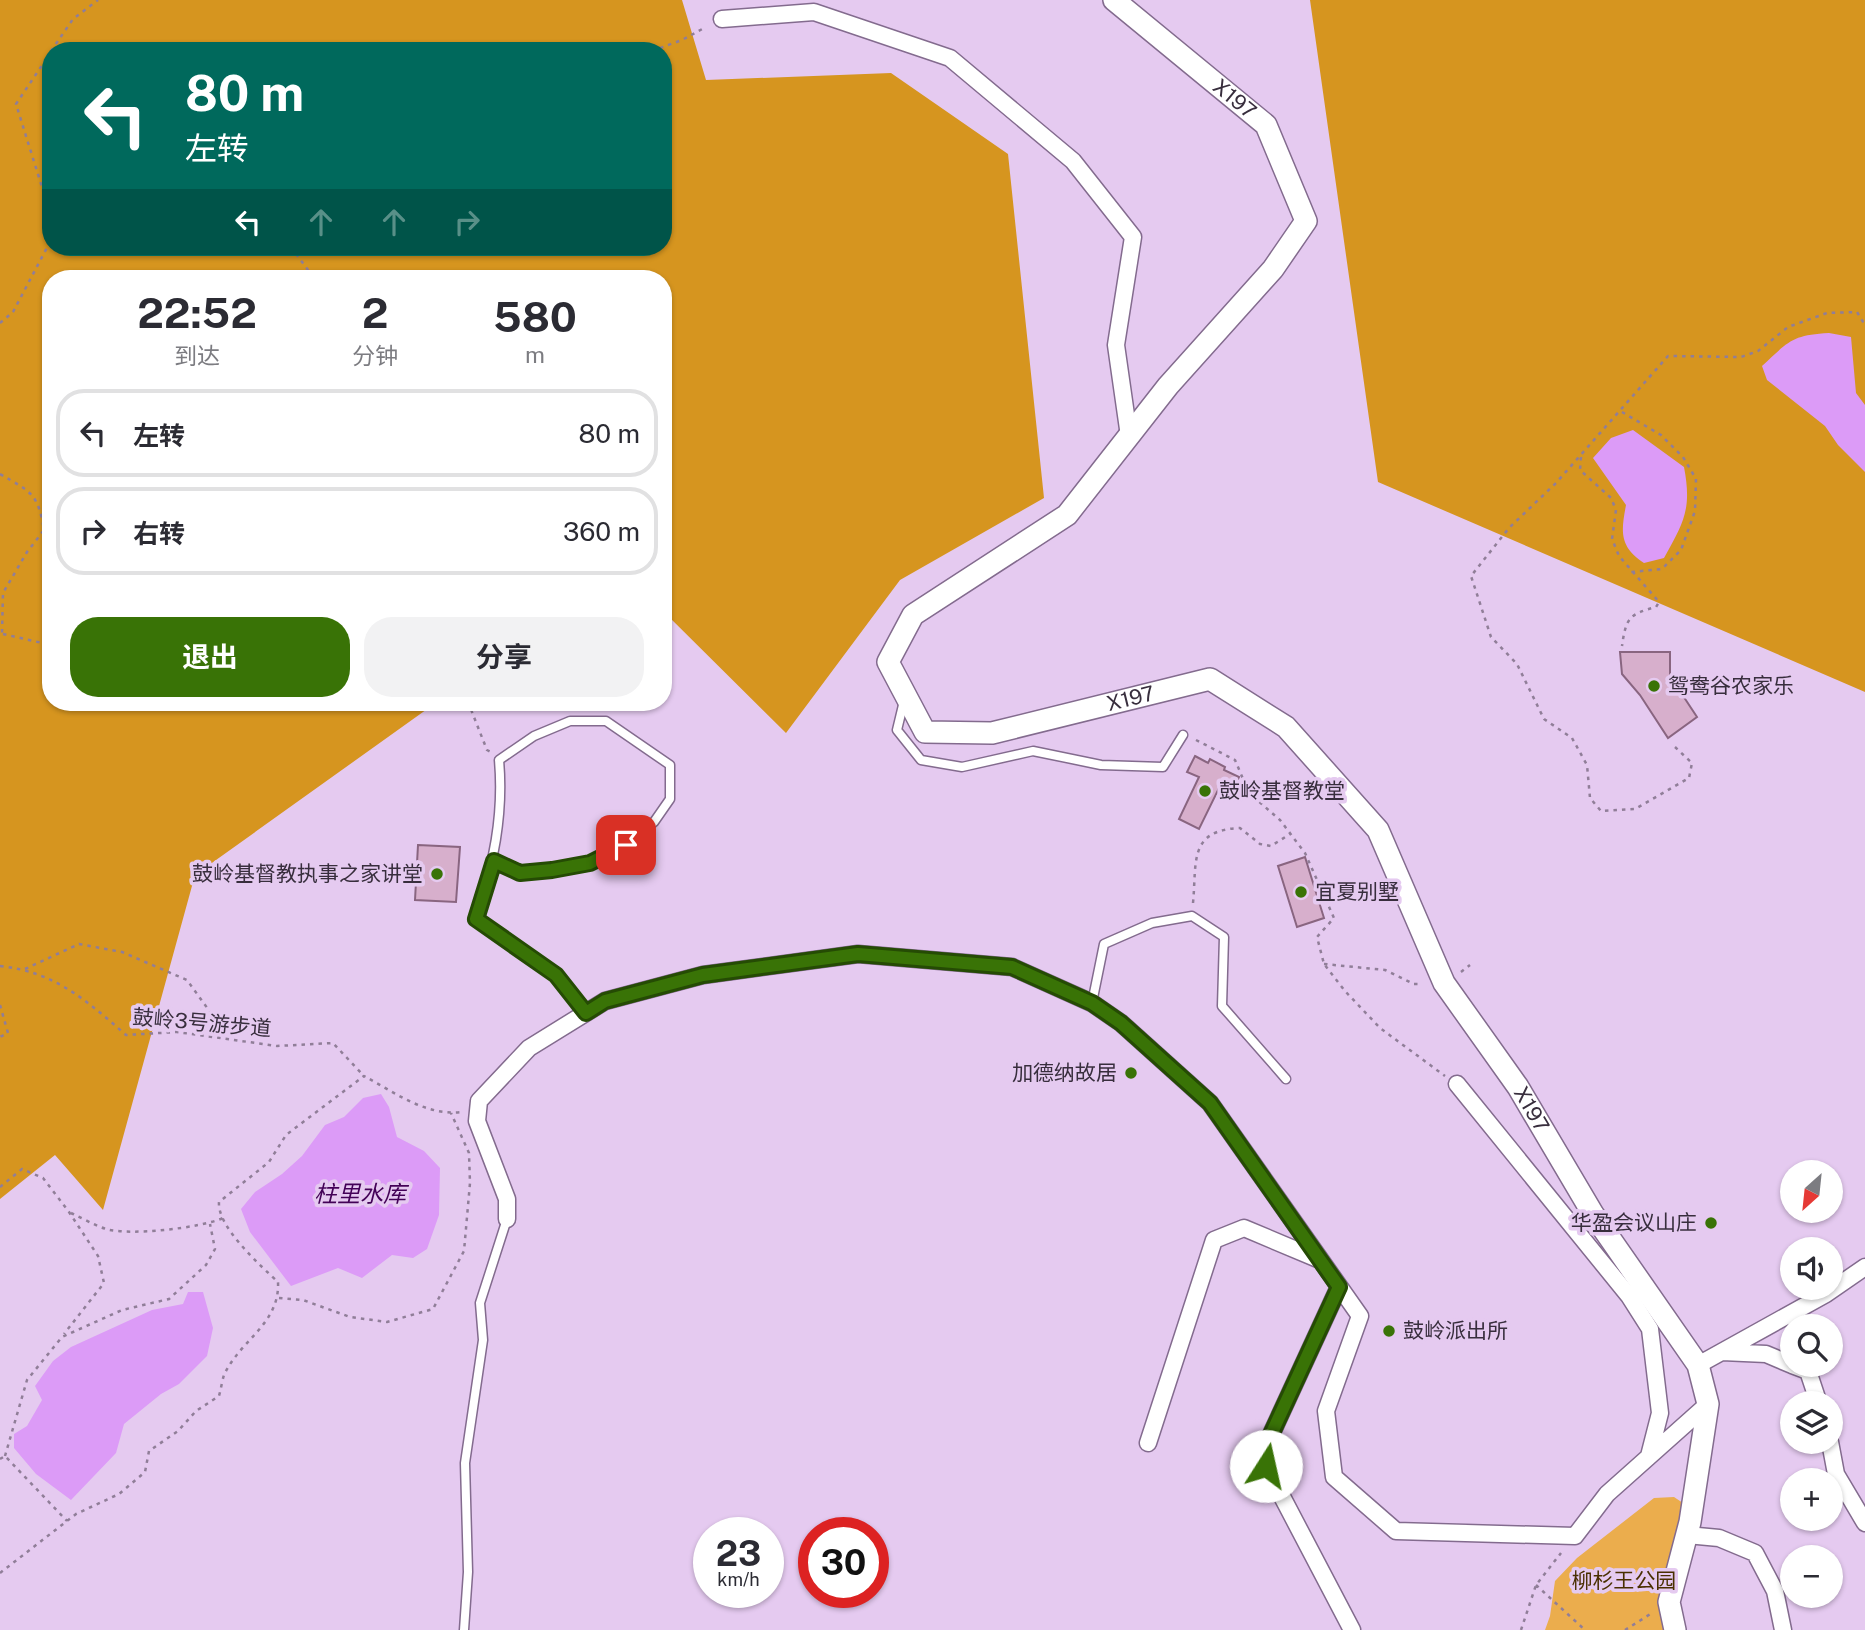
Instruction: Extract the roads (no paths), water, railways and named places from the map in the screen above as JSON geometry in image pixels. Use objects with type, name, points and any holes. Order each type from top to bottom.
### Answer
[{"type":"street","name":"X197","points":[[1114,0],[1266,125],[1306,221],[1273,269],[1168,386],[1067,514],[913,615],[888,662],[925,732],[992,733],[1210,679],[1286,727],[1378,830],[1444,983],[1518,1087],[1593,1214],[1698,1365],[1707,1404],[1687,1535],[1669,1602],[1675,1630]]},
{"type":"street","points":[[722,19],[814,12],[950,58],[1073,161],[1133,237],[1116,345],[1129,436]]},
{"type":"street","points":[[507,1219],[507,1199],[477,1121],[479,1101],[529,1048],[605,1001],[703,975],[858,954],[1012,967],[1092,1003],[1121,1023],[1210,1103],[1360,1316],[1326,1411],[1334,1477],[1396,1531],[1575,1536],[1607,1494],[1707,1404]]},
{"type":"street","points":[[1457,1084],[1629,1296],[1650,1329],[1660,1413],[1649,1456]]},
{"type":"street","points":[[1148,1443],[1214,1240],[1244,1228],[1320,1259]]},
{"type":"street","points":[[1698,1365],[1826,1294],[1865,1268]]},
{"type":"street","points":[[1339,1287],[1269,1439],[1266,1466],[1352,1630]]},
{"type":"street","points":[[1629,1296],[1668,1323]]},
{"type":"street","points":[[1722,1352],[1766,1354],[1780,1360]]},
{"type":"street","points":[[1832,1454],[1836,1474],[1865,1523]]},
{"type":"street","points":[[1687,1535],[1718,1538],[1755,1553],[1775,1591],[1783,1630]]},
{"type":"lane","points":[[905,695],[897,730],[921,760],[962,767],[1033,751],[1101,765],[1163,767],[1183,735]]},
{"type":"lane","points":[[494,861],[520,873],[590,863],[626,845],[654,822],[670,799],[670,765],[607,720],[570,721],[534,736],[499,760],[500,791],[494,861],[476,919],[556,975],[586,1013]]},
{"type":"lane","points":[[1092,1003],[1104,944],[1152,923],[1192,916],[1224,937],[1222,1006],[1286,1079]]},
{"type":"lane","points":[[464,1630],[468,1572],[465,1464],[482,1340],[480,1303],[507,1219]]},
{"type":"water","points":[[1829,333],[1851,337],[1856,393],[1865,405],[1865,472],[1838,445],[1825,426],[1767,380],[1762,366],[1792,341],[1807,335]]},
{"type":"water","points":[[1633,430],[1684,467],[1686,481],[1685,515],[1677,534],[1664,558],[1644,563],[1630,551],[1624,538],[1626,505],[1593,458],[1611,438]]},
{"type":"water","name":"柱里水库","points":[[381,1094],[389,1107],[397,1137],[424,1151],[440,1168],[439,1215],[427,1249],[413,1258],[392,1255],[362,1278],[338,1268],[291,1286],[250,1232],[241,1209],[255,1192],[282,1174],[302,1156],[325,1125],[344,1117],[363,1098]]},
{"type":"water","points":[[188,1292],[203,1292],[213,1328],[207,1356],[179,1384],[161,1394],[124,1424],[116,1453],[71,1500],[36,1474],[14,1448],[14,1434],[27,1426],[42,1400],[35,1386],[53,1361],[71,1347],[152,1310],[183,1304]]},
{"type":"place","name":"鸳鸯谷农家乐","points":[[1654,686]]},
{"type":"place","name":"鼓岭基督教堂","points":[[1205,791]]},
{"type":"place","name":"鼓岭基督教执事之家讲堂","points":[[437,874]]},
{"type":"place","name":"宜夏别墅","points":[[1301,892]]},
{"type":"place","name":"加德纳故居","points":[[1131,1073]]},
{"type":"place","name":"华盈会议山庄","points":[[1711,1223]]},
{"type":"place","name":"鼓岭派出所","points":[[1389,1331]]},
{"type":"park label","name":"柳杉王公园","points":[[1624,1581]]}]
